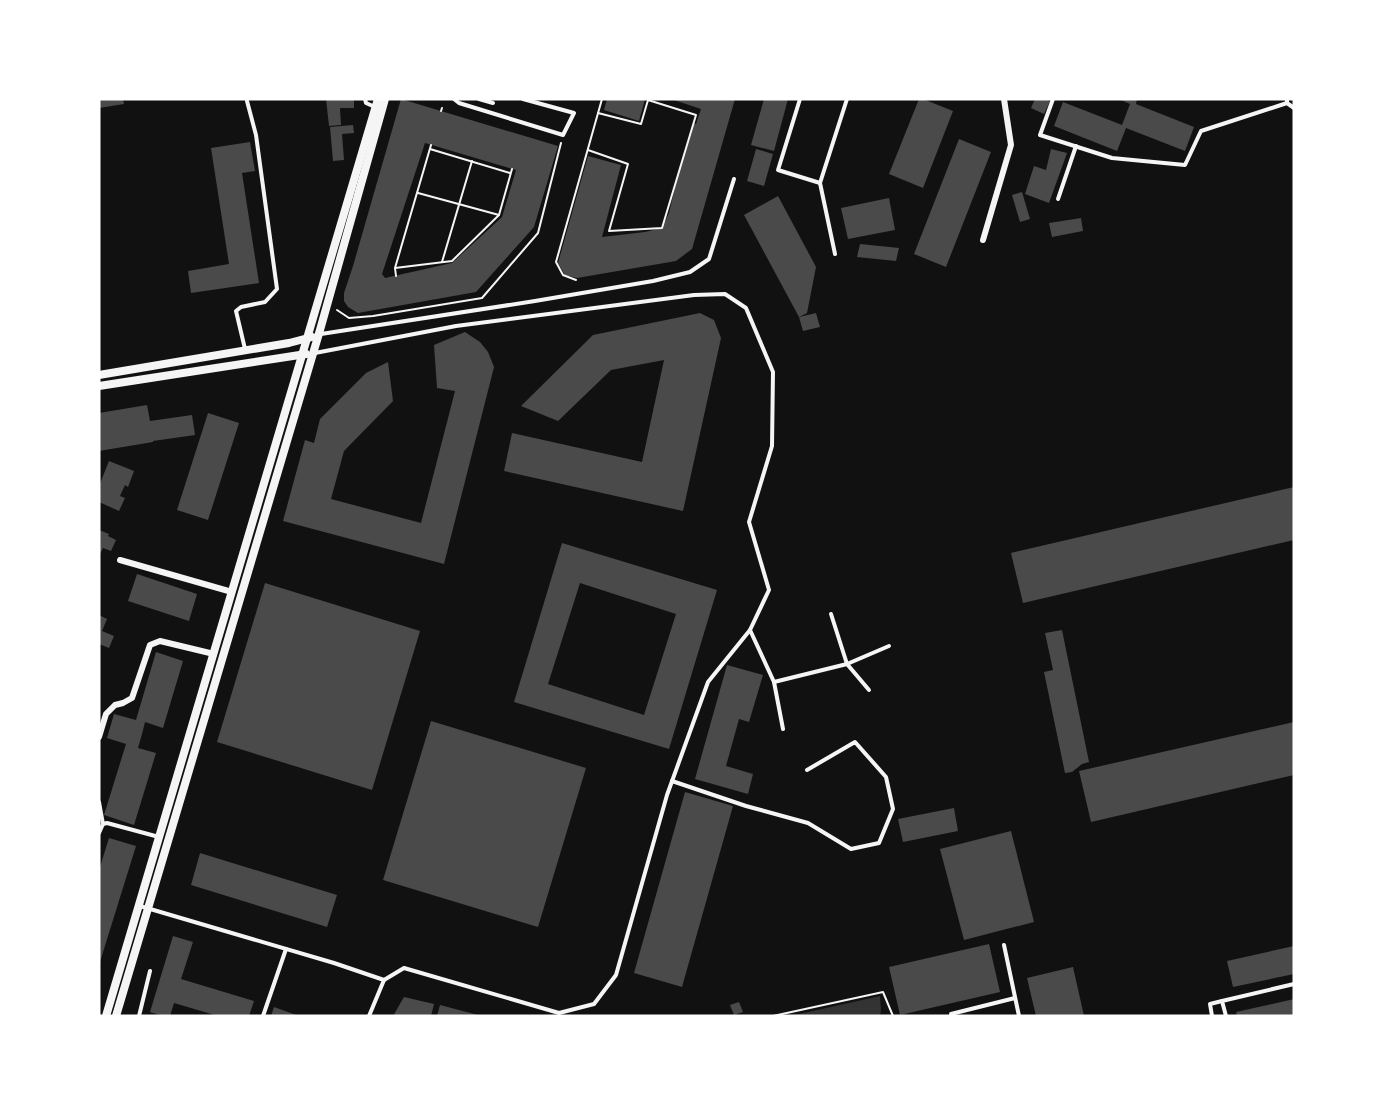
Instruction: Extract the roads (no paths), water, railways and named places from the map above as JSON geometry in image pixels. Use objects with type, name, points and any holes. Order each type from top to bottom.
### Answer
[{"type":"street","points":[[106,1016],[144,908],[313,353],[385,99]]},
{"type":"street","points":[[983,240],[1011,145],[1004,99]]},
{"type":"street","points":[[116,1016],[160,837],[377,103]]},
{"type":"street","points":[[99,376],[289,343],[318,334]]},
{"type":"street","points":[[100,385],[313,353]]},
{"type":"street","points":[[120,560],[232,592]]},
{"type":"street","points":[[99,737],[106,714],[115,705],[132,698],[150,645],[160,641],[214,654]]},
{"type":"lane","points":[[365,99],[366,103],[377,103]]},
{"type":"lane","points":[[454,99],[459,104],[564,135],[574,113],[524,99]]},
{"type":"lane","points":[[479,99],[494,103]]},
{"type":"lane","points":[[800,99],[778,170],[820,183]]},
{"type":"lane","points":[[835,254],[820,183],[847,99]]},
{"type":"lane","points":[[1053,99],[1040,135],[1112,158],[1185,165],[1201,131],[1287,101],[1294,108]]},
{"type":"lane","points":[[245,351],[236,311],[241,307],[265,302],[277,289],[256,135],[247,101]]},
{"type":"lane","points":[[1058,199],[1076,146]]},
{"type":"lane","points":[[318,334],[535,301],[690,273],[709,259],[734,179]]},
{"type":"lane","points":[[313,353],[477,323],[694,295],[725,294],[746,308],[773,372],[772,446],[749,522],[769,590],[750,630],[708,682],[672,781],[616,975],[594,1004],[559,1013],[404,968],[384,980],[369,1016]]},
{"type":"lane","points":[[99,376],[100,385]]},
{"type":"lane","points":[[831,614],[847,664],[869,690]]},
{"type":"lane","points":[[750,630],[774,682],[783,729]]},
{"type":"lane","points":[[774,682],[847,664],[889,646]]},
{"type":"lane","points":[[672,781],[746,806],[808,823],[851,849],[879,843],[892,809],[886,777],[855,742],[807,770]]},
{"type":"lane","points":[[99,802],[103,824],[99,833]]},
{"type":"lane","points":[[103,824],[108,823],[160,837]]},
{"type":"lane","points":[[144,908],[334,963],[384,980]]},
{"type":"lane","points":[[1004,945],[1019,1016]]},
{"type":"lane","points":[[263,1016],[286,949]]},
{"type":"lane","points":[[139,1016],[150,971]]},
{"type":"lane","points":[[1212,1016],[1210,1004],[1294,984]]},
{"type":"lane","points":[[951,1014],[1015,998]]},
{"type":"lane","points":[[1222,1001],[1226,1016]]}]
